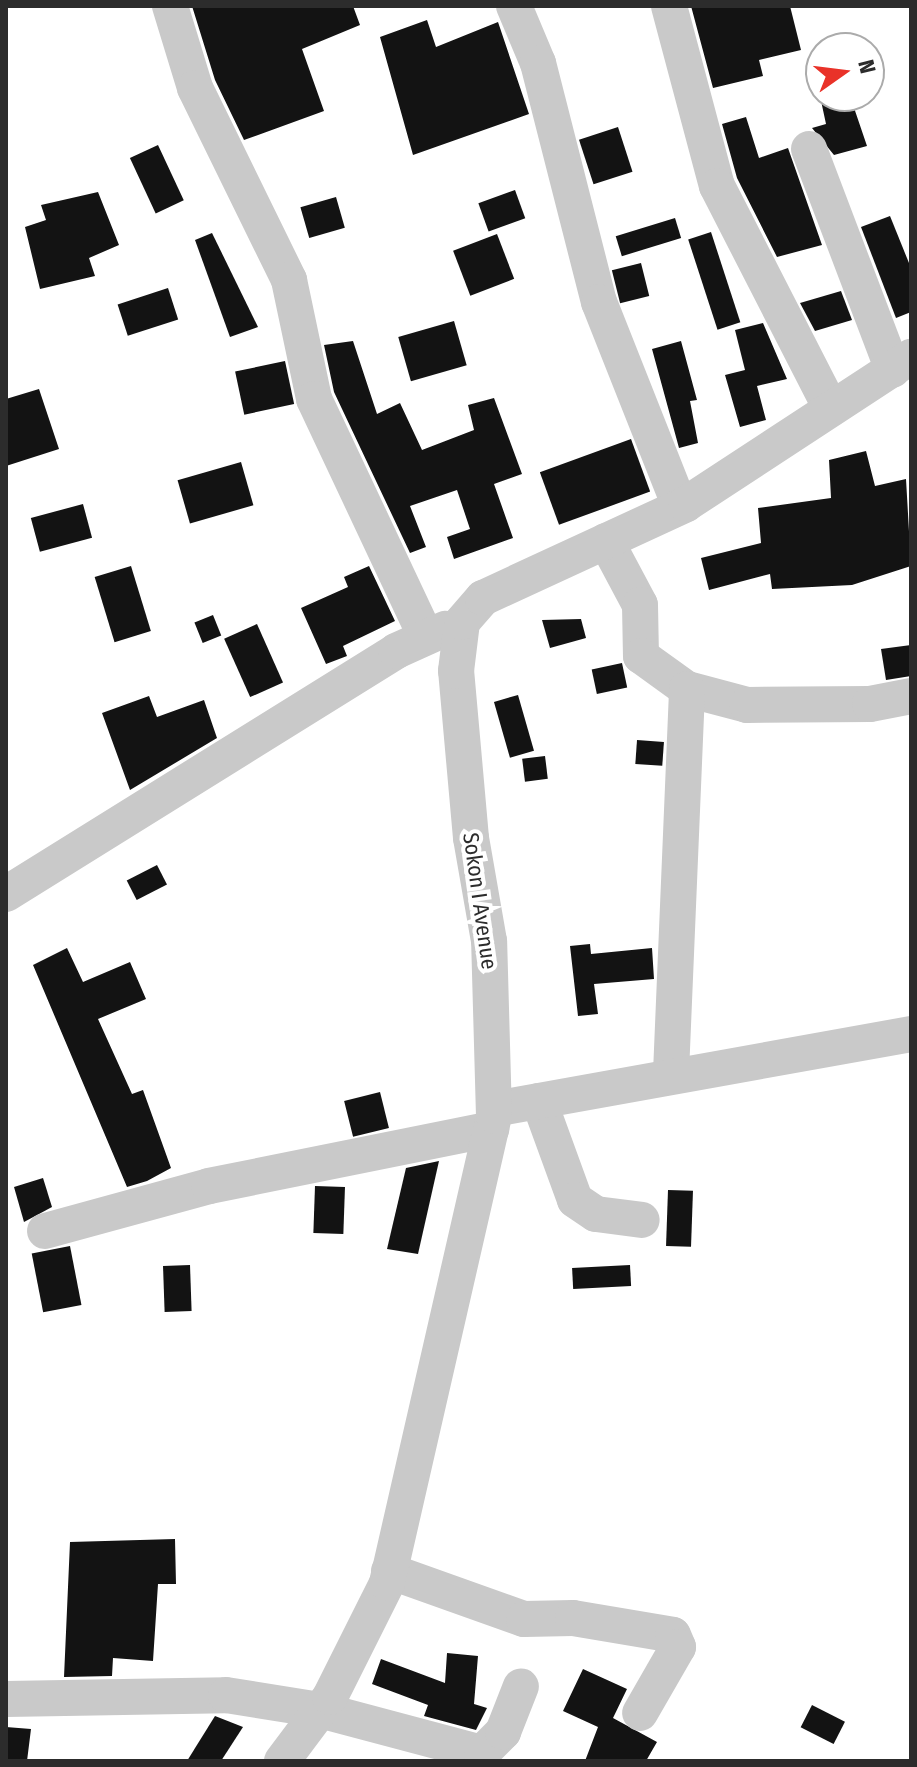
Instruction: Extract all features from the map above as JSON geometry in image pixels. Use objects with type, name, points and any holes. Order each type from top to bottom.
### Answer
[{"type":"street","points":[[170,6],[200,101],[289,280],[314,399],[426,637]]},
{"type":"street","points":[[514,6],[538,63],[599,302],[680,507]]},
{"type":"street","points":[[669,6],[717,186],[831,409]]},
{"type":"street","points":[[6,894],[426,637],[462,622],[483,598],[680,507],[902,364],[809,149]]},
{"type":"street","points":[[606,541],[640,605],[641,656],[687,689],[747,705],[870,704],[911,696]]},
{"type":"street","name":"Sokon I Avenue","points":[[282,1761],[320,1710],[355,1652],[389,1571],[481,1199],[492,1119],[489,941],[471,838],[456,671],[462,622]]},
{"type":"street","points":[[671,1073],[687,689]]},
{"type":"street","points":[[45,1231],[209,1186],[492,1119],[539,1101],[671,1073],[911,1034]]},
{"type":"street","points":[[539,1101],[575,1200],[596,1214],[642,1220]]},
{"type":"street","points":[[389,1571],[524,1619],[573,1618],[673,1635],[678,1647],[640,1713]]},
{"type":"street","points":[[6,1699],[226,1695],[320,1710],[482,1753],[503,1732],[521,1686]]},
{"type":"building","points":[[192,6],[353,6],[360,25],[302,49],[324,111],[244,140],[215,80]]},
{"type":"building","points":[[691,6],[790,6],[801,50],[759,60],[763,76],[713,88]]},
{"type":"building","points":[[427,20],[436,47],[498,22],[529,114],[413,155],[380,37]]},
{"type":"building","points":[[823,112],[855,112],[867,146],[834,155],[812,128],[826,124]]},
{"type":"building","points":[[746,117],[759,158],[788,148],[822,245],[777,257],[737,178],[722,124]]},
{"type":"building","points":[[618,127],[633,172],[594,184],[579,140]]},
{"type":"building","points":[[158,145],[184,200],[156,213],[130,158]]},
{"type":"building","points":[[515,190],[525,218],[489,232],[478,203]]},
{"type":"building","points":[[98,192],[119,245],[89,258],[95,276],[40,289],[25,227],[46,220],[41,205]]},
{"type":"building","points":[[336,197],[345,228],[309,238],[300,207]]},
{"type":"building","points":[[890,216],[911,268],[911,312],[896,318],[861,227]]},
{"type":"building","points":[[675,218],[681,238],[622,256],[616,236]]},
{"type":"building","points":[[711,232],[740,322],[718,330],[688,239]]},
{"type":"building","points":[[212,233],[258,327],[230,337],[195,240]]},
{"type":"building","points":[[497,234],[514,279],[470,296],[453,251]]},
{"type":"building","points":[[641,263],[649,296],[620,303],[612,270]]},
{"type":"building","points":[[168,288],[178,319],[128,336],[118,304]]},
{"type":"building","points":[[841,291],[852,320],[815,331],[800,303]]},
{"type":"building","points":[[454,321],[467,365],[411,381],[398,337]]},
{"type":"building","points":[[763,323],[787,379],[757,386],[766,420],[740,427],[725,375],[745,370],[735,330]]},
{"type":"building","points":[[353,341],[377,414],[400,403],[422,450],[474,430],[468,405],[494,398],[522,474],[494,484],[513,538],[454,559],[447,537],[470,529],[457,490],[410,506],[426,547],[410,553],[334,392],[324,345]]},
{"type":"building","points":[[681,341],[697,400],[690,401],[698,443],[679,448],[652,349]]},
{"type":"building","points":[[285,361],[294,404],[244,415],[235,372]]},
{"type":"building","points":[[39,389],[59,449],[6,466],[6,399]]},
{"type":"building","points":[[631,439],[650,492],[559,525],[540,472]]},
{"type":"building","points":[[866,451],[875,486],[906,479],[911,566],[852,585],[772,589],[770,574],[709,590],[701,558],[761,543],[758,508],[831,498],[829,460]]},
{"type":"building","points":[[241,462],[253,505],[190,523],[178,480]]},
{"type":"building","points":[[83,504],[92,538],[40,552],[31,518]]},
{"type":"building","points":[[131,566],[151,631],[115,642],[95,577]]},
{"type":"building","points":[[369,566],[395,621],[343,646],[347,656],[326,664],[301,608],[348,587],[344,577]]},
{"type":"building","points":[[213,615],[221,635],[203,643],[194,622]]},
{"type":"building","points":[[581,619],[586,638],[550,648],[542,620]]},
{"type":"building","points":[[257,624],[283,682],[250,697],[224,639]]},
{"type":"building","points":[[911,645],[911,676],[886,680],[881,649]]},
{"type":"building","points":[[622,663],[627,687],[597,694],[592,669]]},
{"type":"building","points":[[518,695],[534,751],[510,758],[494,702]]},
{"type":"building","points":[[149,696],[157,717],[204,700],[217,738],[130,790],[102,713]]},
{"type":"building","points":[[637,740],[664,742],[662,766],[635,764]]},
{"type":"building","points":[[545,756],[548,779],[525,782],[522,759]]},
{"type":"building","points":[[157,865],[167,885],[137,900],[127,880]]},
{"type":"building","points":[[590,944],[591,954],[652,948],[654,979],[594,984],[598,1014],[578,1016],[570,946]]},
{"type":"building","points":[[67,948],[83,982],[130,962],[146,999],[98,1019],[132,1094],[143,1090],[171,1168],[147,1181],[127,1187],[33,965]]},
{"type":"building","points":[[380,1092],[389,1128],[353,1137],[344,1101]]},
{"type":"building","points":[[439,1161],[418,1254],[387,1249],[406,1168]]},
{"type":"building","points":[[43,1178],[52,1207],[24,1222],[14,1187]]},
{"type":"building","points":[[315,1186],[345,1187],[343,1234],[313,1233]]},
{"type":"building","points":[[668,1190],[693,1191],[691,1247],[666,1246]]},
{"type":"building","points":[[70,1246],[81,1305],[43,1312],[32,1253]]},
{"type":"building","points":[[190,1265],[192,1311],[165,1312],[163,1266]]},
{"type":"building","points":[[630,1265],[631,1286],[573,1289],[572,1268]]},
{"type":"building","points":[[175,1539],[176,1584],[158,1584],[153,1661],[113,1658],[112,1676],[64,1677],[70,1542]]},
{"type":"building","points":[[447,1653],[478,1656],[474,1704],[487,1708],[476,1730],[424,1716],[428,1705],[372,1684],[381,1659],[445,1683]]},
{"type":"building","points":[[583,1669],[627,1689],[613,1718],[657,1742],[646,1761],[585,1761],[598,1727],[563,1711]]},
{"type":"building","points":[[812,1705],[845,1722],[834,1744],[801,1727]]},
{"type":"building","points":[[215,1716],[243,1727],[221,1761],[187,1761]]},
{"type":"building","points":[[6,1727],[31,1729],[27,1761],[6,1761]]}]
